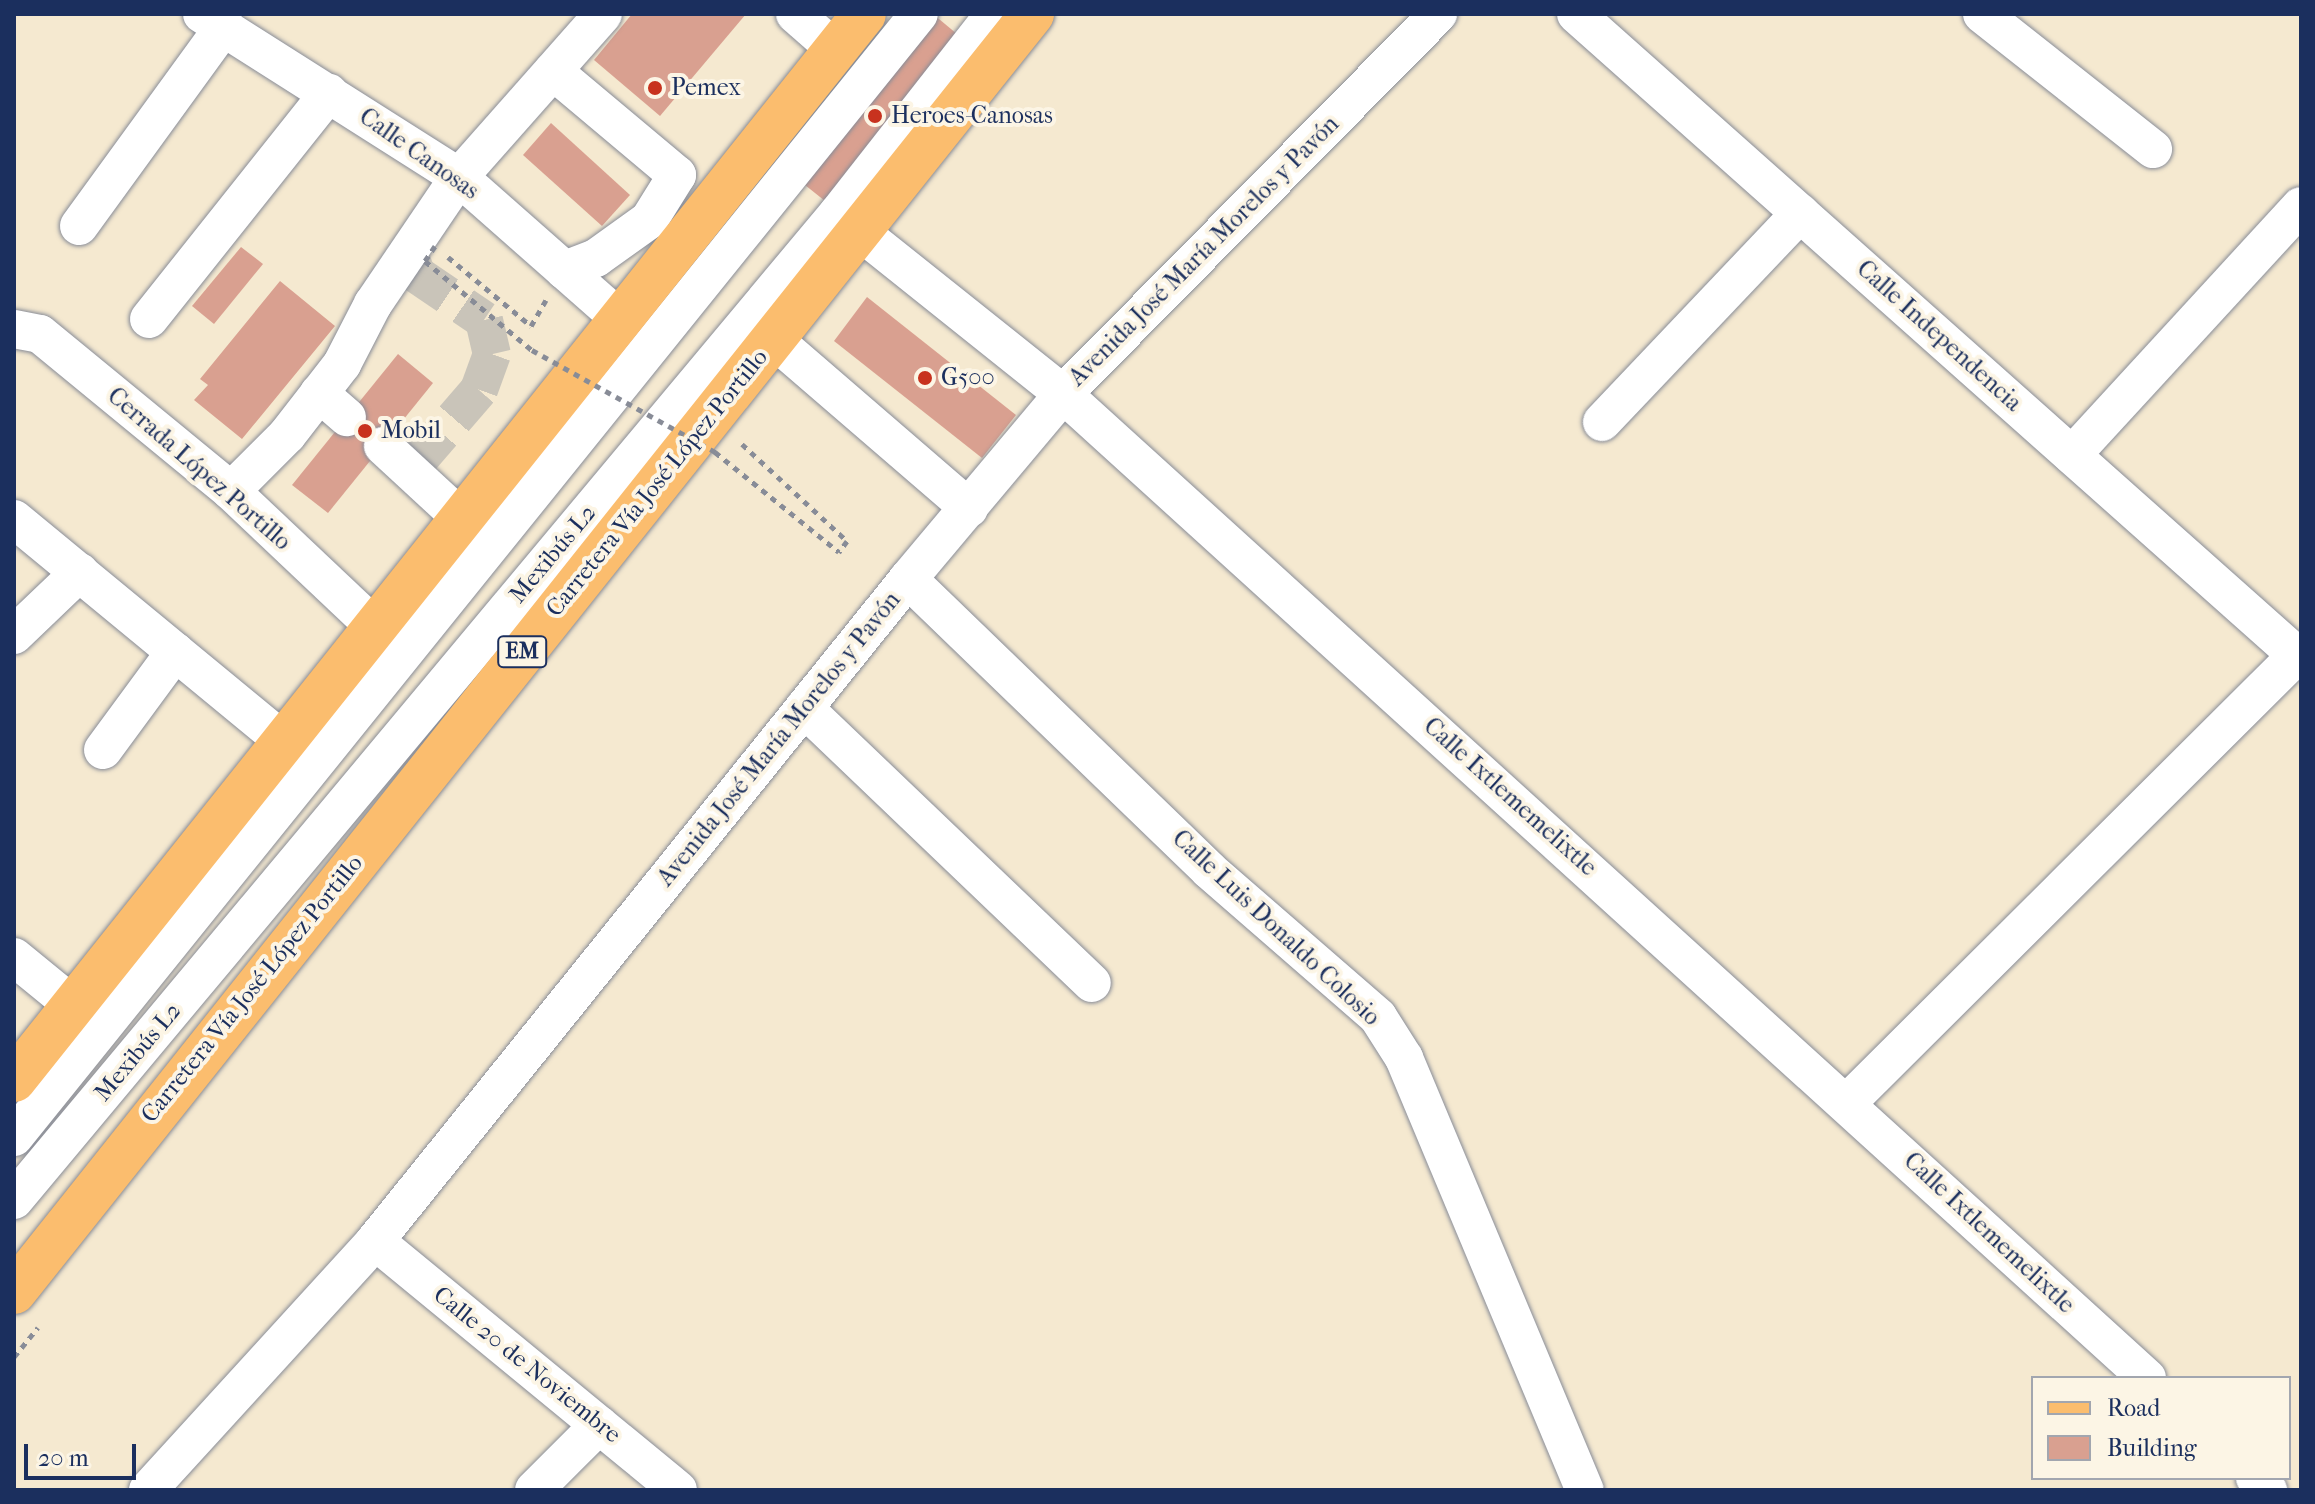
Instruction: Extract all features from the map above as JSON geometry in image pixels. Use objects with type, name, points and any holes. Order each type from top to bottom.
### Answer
[{"type":"main road","points":[[14,1080],[864,14]]},
{"type":"main road","name":"Carretera Vía José López Portillo","points":[[28,1306],[114,1162],[1032,14]]},
{"type":"main road","points":[[14,1270],[114,1162]]},
{"type":"street","points":[[231,491],[333,405],[459,177],[603,14]]},
{"type":"street","points":[[795,14],[835,49]]},
{"type":"street","name":"Mexibús L2","points":[[14,1137],[919,14]]},
{"type":"street","name":"Mexibús L2","points":[[14,1200],[839,212],[994,14]]},
{"type":"street","name":"Avenida José María Morelos y Pavón","points":[[148,1490],[375,1241],[908,579],[1063,394],[1438,14]]},
{"type":"street","name":"Calle Independencia","points":[[1576,14],[2299,657]]},
{"type":"street","points":[[1982,14],[2153,149]]},
{"type":"street","points":[[79,226],[213,19]]},
{"type":"street","name":"Calle Canosas","points":[[213,19],[459,177],[619,318]]},
{"type":"street","points":[[553,71],[677,175],[649,220],[596,258],[564,270]]},
{"type":"street","points":[[149,319],[329,93]]},
{"type":"street","points":[[2072,455],[2301,206]]},
{"type":"street","points":[[1602,422],[1800,213]]},
{"type":"street","name":"Calle Ixtlememelixtle","points":[[859,231],[1063,394],[1848,1102],[2145,1376]]},
{"type":"street","name":"Cerrada López Portillo","points":[[14,329],[40,334],[231,491],[374,626]]},
{"type":"street","points":[[773,339],[969,508]]},
{"type":"street","points":[[383,446],[461,518]]},
{"type":"street","points":[[14,519],[285,742]]},
{"type":"street","points":[[14,635],[80,572]]},
{"type":"street","name":"Calle Luis Donaldo Colosio","points":[[908,579],[1209,870],[1378,1017],[1404,1058],[1585,1490]]},
{"type":"street","points":[[103,750],[175,652]]},
{"type":"street","points":[[1848,1102],[2299,657]]},
{"type":"street","points":[[804,708],[1092,983]]},
{"type":"street","points":[[14,957],[75,1007]]},
{"type":"street","name":"Calle 20 de Noviembre","points":[[375,1241],[678,1490]]},
{"type":"street","points":[[534,1490],[599,1425]]},
{"type":"path","points":[[564,270],[531,326],[435,246],[425,261],[532,350],[715,452],[839,552],[847,541],[741,443],[721,468]]},
{"type":"path","points":[[14,1357],[28,1306]]},
{"type":"building","name":"Pemex","points":[[632,14],[746,14],[660,116],[594,60]]},
{"type":"building","points":[[933,14],[963,39],[830,205],[795,177]]},
{"type":"building","points":[[551,123],[630,195],[602,226],[523,155]]},
{"type":"building","points":[[241,247],[263,264],[214,324],[192,306]]},
{"type":"building","points":[[280,281],[335,326],[242,439],[194,400],[208,385],[200,379]]},
{"type":"building","name":"G500","points":[[867,297],[1016,415],[982,458],[834,341]]},
{"type":"building","name":"Mobil","points":[[398,354],[433,383],[328,513],[292,485]]},
{"type":"tunnel","points":[[408,249],[416,274],[484,320],[492,354],[479,390],[410,470]]},
{"type":"place","name":"Pemex","points":[[655,88]]},
{"type":"place","name":"Heroes-Canosas","points":[[875,116]]},
{"type":"place","name":"G500","points":[[925,378]]},
{"type":"place","name":"Mobil","points":[[365,431]]}]
